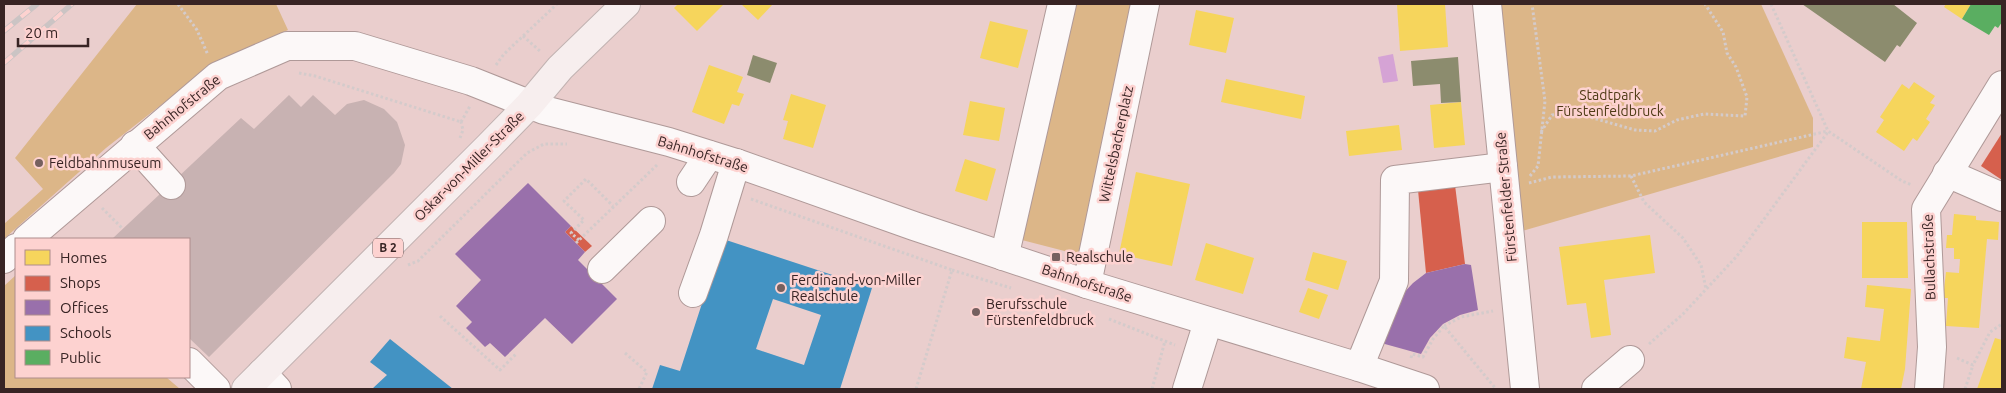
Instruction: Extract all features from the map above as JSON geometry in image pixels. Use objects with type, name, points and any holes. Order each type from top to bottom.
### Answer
[{"type":"main road","name":"Oskar-von-Miller-Straße","points":[[262,384],[529,105],[560,68],[626,4]]},
{"type":"street","points":[[1003,256],[1062,4]]},
{"type":"street","name":"Wittelsbacherplatz","points":[[1087,284],[1145,4]]},
{"type":"street","name":"Fürstenfelder Straße","points":[[1488,4],[1525,389]]},
{"type":"street","name":"Bahnhofstraße","points":[[28,238],[218,76],[288,46],[355,46],[482,86],[529,105],[669,142],[736,163],[1087,284],[1425,389]]},
{"type":"street","name":"Bullachstraße","points":[[1930,389],[1932,347],[1926,209],[2002,85]]},
{"type":"street","points":[[135,145],[171,185]]},
{"type":"street","points":[[691,182],[709,155]]},
{"type":"street","points":[[693,293],[714,236],[736,163]]},
{"type":"street","points":[[1359,367],[1394,281],[1395,180],[1503,167]]},
{"type":"street","points":[[1947,173],[2002,197]]},
{"type":"street","points":[[602,269],[651,221]]},
{"type":"street","points":[[4,259],[15,249]]},
{"type":"street","points":[[1187,389],[1208,322]]},
{"type":"street","points":[[192,355],[216,389]]},
{"type":"street","points":[[1596,389],[1630,360]]},
{"type":"path","points":[[178,4],[197,30],[218,76]]},
{"type":"path","points":[[482,86],[504,54],[558,4]]},
{"type":"path","points":[[1532,4],[1545,101],[1540,132],[1538,166],[1523,184],[1552,177],[1631,176],[1828,131]]},
{"type":"path","points":[[1540,132],[1552,115],[1572,112],[1635,130],[1656,131],[1677,120],[1704,114],[1745,116],[1747,97],[1736,67],[1727,53],[1723,32],[1705,4]]},
{"type":"path","points":[[1771,4],[1828,131],[1902,181],[1932,197]]},
{"type":"path","points":[[292,72],[315,76],[460,122]]},
{"type":"path","points":[[400,269],[418,261],[527,153],[544,144],[577,144],[584,121]]},
{"type":"path","points":[[1630,360],[1683,314],[1737,256],[1828,131]]},
{"type":"path","points":[[613,206],[586,179],[564,201],[584,220],[572,233],[577,241],[657,165],[669,142]]},
{"type":"path","points":[[1631,176],[1644,202],[1683,238],[1701,265],[1706,290]]},
{"type":"path","points":[[99,205],[123,229]]},
{"type":"path","points":[[907,254],[952,270],[1020,290]]},
{"type":"path","points":[[916,389],[952,270]]},
{"type":"path","points":[[1011,288],[1013,281]]},
{"type":"path","points":[[1412,354],[1423,357],[1444,326],[1460,317],[1517,307]]},
{"type":"path","points":[[440,316],[500,370],[517,353]]},
{"type":"path","points":[[1107,318],[1165,342],[1198,353]]},
{"type":"path","points":[[1965,389],[1973,365],[1990,332],[2002,324]]},
{"type":"path","points":[[1444,326],[1496,389]]},
{"type":"path","points":[[1152,389],[1165,342]]},
{"type":"path","points":[[1932,347],[1973,365]]},
{"type":"path","points":[[624,353],[647,372],[639,389]]},
{"type":"green space","points":[[137,4],[276,4],[288,30],[211,66],[106,148],[4,239],[4,224],[43,189],[15,158]]},
{"type":"green space","points":[[1072,4],[1132,4],[1080,255],[1018,239]]},
{"type":"green space","name":"Stadtpark Fürstenfeldbruck","points":[[1500,4],[1761,4],[1813,118],[1813,147],[1522,231]]},
{"type":"green space","points":[[15,276],[15,378],[167,378],[180,389],[4,389],[4,286]]},
{"type":"shaded area","points":[[1393,54],[1398,81],[1383,83],[1378,57]]},
{"type":"building: Homes","points":[[678,4],[724,4],[697,31],[674,8]]},
{"type":"building: Homes","points":[[741,4],[773,4],[758,20]]},
{"type":"building: Homes","points":[[1397,4],[1445,4],[1448,47],[1400,51]]},
{"type":"building: Homes","points":[[1946,4],[1971,4],[1962,19],[1944,7]]},
{"type":"building: Homes","points":[[1196,10],[1234,18],[1226,53],[1189,45]]},
{"type":"building: Homes","points":[[990,21],[1028,30],[1018,68],[980,58]]},
{"type":"building: Homes","points":[[709,65],[743,77],[737,92],[744,94],[739,106],[732,104],[724,124],[692,112]]},
{"type":"building: Homes","points":[[1226,79],[1305,96],[1301,119],[1221,102]]},
{"type":"building: Homes","points":[[1914,82],[1935,96],[1930,103],[1935,105],[1926,119],[1930,122],[1917,141],[1913,138],[1904,151],[1876,132],[1884,120],[1880,117],[1902,84],[1909,89]]},
{"type":"building: Homes","points":[[791,94],[826,105],[813,148],[783,139],[788,121],[783,120]]},
{"type":"building: Homes","points":[[970,101],[1005,108],[999,141],[963,135]]},
{"type":"building: Homes","points":[[1461,102],[1465,145],[1434,148],[1430,105]]},
{"type":"building: Homes","points":[[1399,125],[1402,150],[1349,156],[1346,131]]},
{"type":"building: Homes","points":[[965,159],[996,169],[987,201],[955,191]]},
{"type":"building: Homes","points":[[1136,172],[1190,184],[1172,266],[1119,254]]},
{"type":"building: Homes","points":[[1954,214],[1976,216],[1976,220],[1999,222],[1998,240],[1987,239],[1979,328],[1946,326],[1948,298],[1943,298],[1946,272],[1959,273],[1960,259],[1954,259],[1954,248],[1946,248],[1947,235],[1952,235]]},
{"type":"building: Homes","points":[[1862,222],[1907,222],[1908,278],[1862,278]]},
{"type":"building: Homes","points":[[1650,235],[1655,273],[1604,280],[1611,335],[1591,338],[1586,303],[1567,305],[1559,247]]},
{"type":"building: Homes","points":[[1206,243],[1254,258],[1243,294],[1195,280]]},
{"type":"building: Homes","points":[[1313,252],[1347,261],[1338,290],[1305,280]]},
{"type":"building: Homes","points":[[1867,285],[1911,289],[1905,369],[1901,389],[1861,389],[1866,362],[1844,358],[1847,337],[1880,341],[1884,309],[1865,307]]},
{"type":"building: Homes","points":[[1308,288],[1328,295],[1319,319],[1299,312]]},
{"type":"building: Homes","points":[[1995,338],[2002,340],[2002,389],[1977,389]]},
{"type":"building: Shops","points":[[2002,133],[2002,180],[1981,166]]},
{"type":"building: Shops","points":[[1455,185],[1465,264],[1426,273],[1418,190]]},
{"type":"building: Shops","points":[[571,226],[592,246],[585,252],[565,232]]},
{"type":"building: Offices","points":[[528,183],[571,226],[565,232],[585,252],[578,260],[617,299],[572,344],[545,318],[505,357],[490,343],[485,347],[466,328],[472,322],[456,306],[481,280],[455,254]]},
{"type":"building: Offices","points":[[1465,264],[1471,265],[1478,310],[1460,315],[1443,324],[1430,338],[1421,354],[1374,341],[1399,298],[1413,283],[1426,273]]},
{"type":"building: Schools","points":[[723,239],[872,288],[840,389],[652,389],[660,365],[680,371]],"holes":[[[773,299],[821,315],[804,365],[756,349]]]},
{"type":"building: Schools","points":[[390,339],[453,389],[372,389],[387,375],[370,362]]},
{"type":"building: Public","points":[[1971,4],[2002,4],[2002,22],[1998,28],[1995,26],[1989,35],[1962,19]]},
{"type":"building: Industry","points":[[1802,4],[1893,4],[1917,23],[1900,47],[1897,45],[1885,62]]},
{"type":"building: Industry","points":[[753,55],[777,63],[770,83],[747,75]]},
{"type":"building: Industry","points":[[1458,57],[1461,102],[1441,103],[1440,84],[1413,86],[1411,61]]},
{"type":"building: Other","points":[[289,95],[301,107],[313,95],[335,115],[347,104],[364,100],[384,109],[397,122],[405,145],[401,164],[394,173],[209,357],[190,339],[190,238],[113,238],[241,118],[254,129]]},
{"type":"railway","points":[[4,31],[37,4]]},
{"type":"railway","points":[[4,63],[72,4]]},
{"type":"place","name":"Feldbahnmuseum","points":[[39,163]]},
{"type":"place","name":"Realschule","points":[[1056,257]]},
{"type":"place","name":"Ferdinand-von-Miller Realschule","points":[[781,288]]},
{"type":"place","name":"Berufsschule Fürstenfeldbruck","points":[[976,312]]}]
